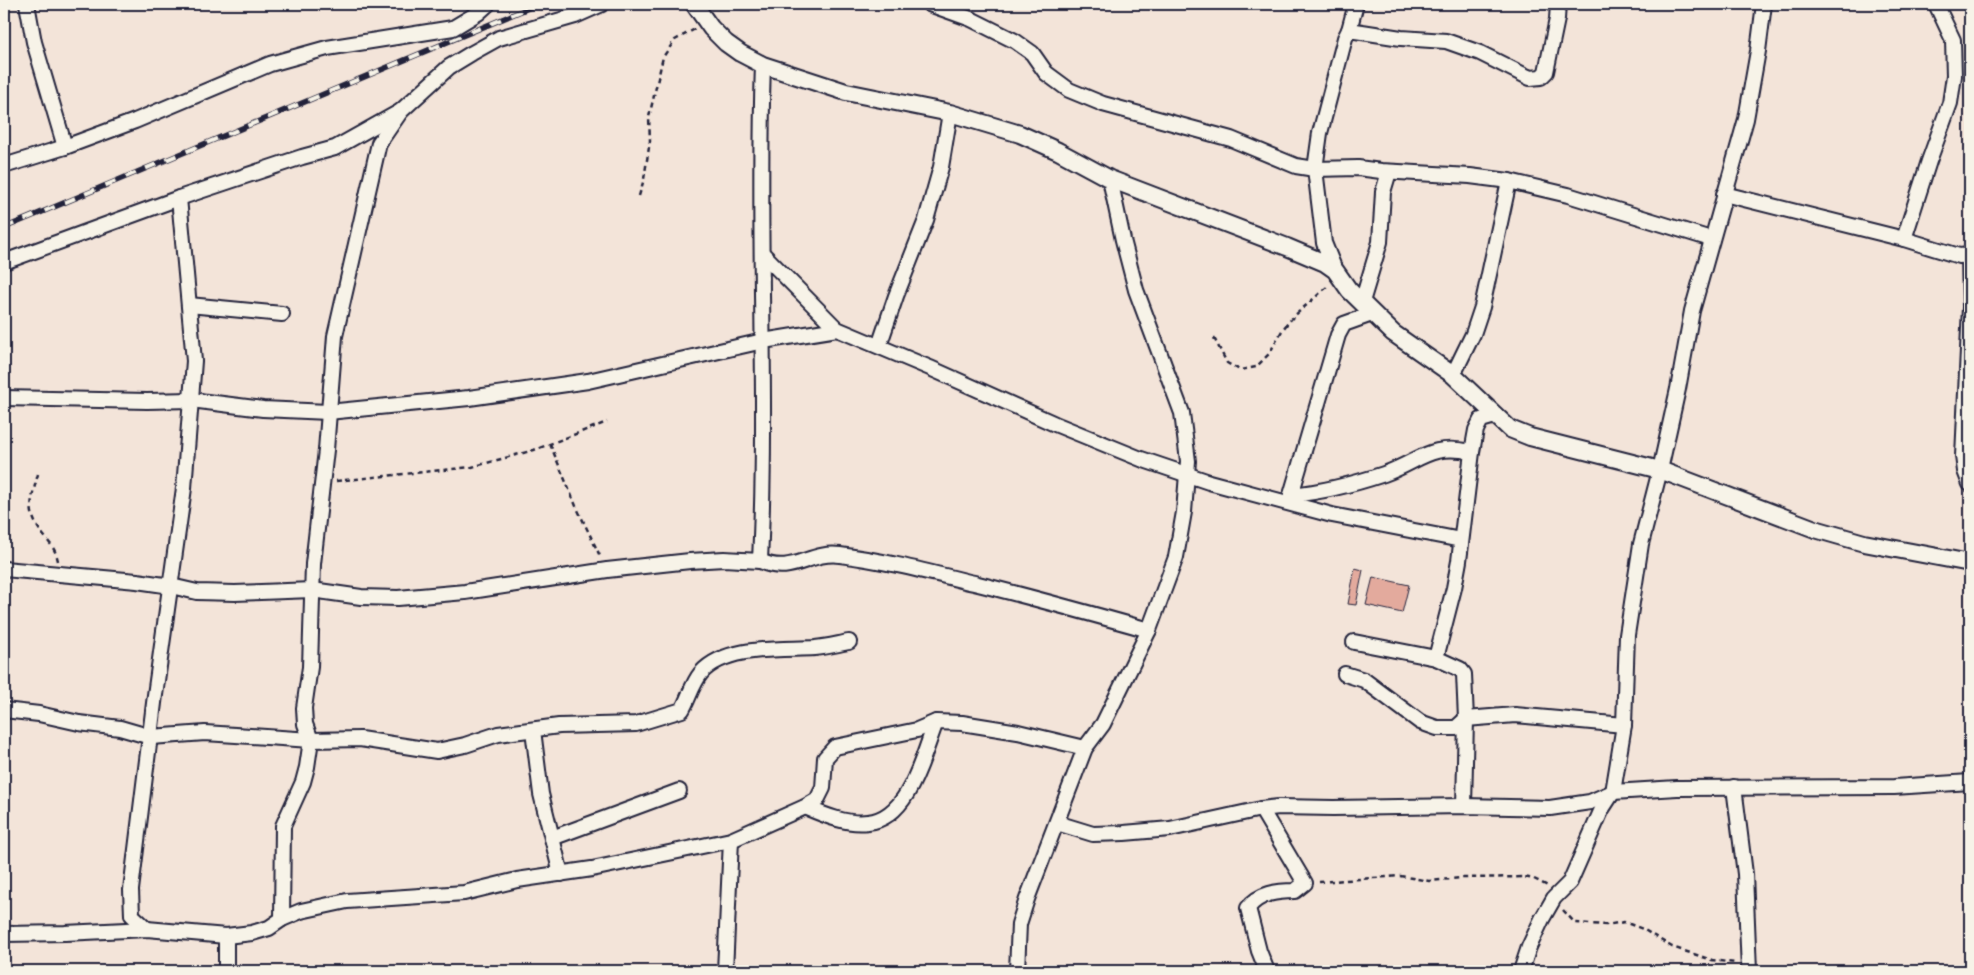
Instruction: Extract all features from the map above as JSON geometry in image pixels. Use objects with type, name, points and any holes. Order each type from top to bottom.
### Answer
[{"type":"street","points":[[27,4],[34,42],[65,147]]},
{"type":"street","points":[[4,166],[65,147],[135,121],[270,64],[327,48],[453,28],[478,13],[488,4]]},
{"type":"street","points":[[4,262],[179,198],[302,157],[336,148],[400,111],[450,66],[498,38],[575,16],[602,4]]},
{"type":"street","points":[[694,4],[726,43],[763,65],[846,92],[950,113],[1020,134],[1058,151],[1110,179],[1313,257],[1337,272]]},
{"type":"street","points":[[929,4],[971,19],[1014,41],[1032,53],[1046,73],[1069,90],[1103,104],[1231,139],[1296,166],[1315,169],[1358,168],[1389,172],[1470,176],[1509,181],[1568,195],[1711,239]]},
{"type":"street","points":[[1356,4],[1320,133],[1315,169],[1324,244],[1337,272],[1349,290],[1393,332],[1453,375],[1494,416],[1510,429],[1530,437],[1660,470],[1815,529],[1864,543],[1970,563]]},
{"type":"street","points":[[1349,30],[1401,38],[1446,41],[1480,53],[1530,78],[1541,77],[1546,72],[1557,20],[1558,4]]},
{"type":"street","points":[[1521,971],[1529,946],[1556,896],[1570,882],[1602,809],[1613,792],[1624,725],[1629,625],[1641,544],[1678,389],[1692,311],[1746,119],[1764,4]]},
{"type":"street","points":[[1904,239],[1950,103],[1954,76],[1953,40],[1936,4]]},
{"type":"street","points":[[760,560],[764,480],[760,184],[763,65]]},
{"type":"street","points":[[282,919],[283,826],[303,782],[311,740],[305,724],[304,708],[310,667],[312,590],[335,336],[379,143],[400,111]]},
{"type":"street","points":[[879,346],[896,296],[926,220],[941,167],[950,113]]},
{"type":"street","points":[[1291,499],[1341,329],[1344,324],[1367,308],[1380,242],[1383,192],[1389,172]]},
{"type":"street","points":[[1017,971],[1019,924],[1027,899],[1085,748],[1103,724],[1149,630],[1176,557],[1184,512],[1187,475],[1186,438],[1182,414],[1136,290],[1110,179]]},
{"type":"street","points":[[1453,375],[1473,334],[1482,308],[1509,181]]},
{"type":"street","points":[[1724,194],[1904,239],[1960,256],[1970,255],[1963,456],[1965,471],[1970,484]]},
{"type":"street","points":[[147,929],[132,915],[131,890],[155,694],[184,488],[194,361],[179,198]]},
{"type":"street","points":[[762,253],[837,329],[1055,424],[1141,459],[1187,475],[1291,499],[1341,517],[1461,540]]},
{"type":"street","points":[[189,305],[282,314]]},
{"type":"street","points":[[4,398],[147,402],[191,400],[263,409],[328,412],[469,398],[563,386],[763,342],[837,329]]},
{"type":"street","points":[[1436,658],[1454,588],[1476,430],[1481,420],[1494,416]]},
{"type":"street","points":[[1291,499],[1384,474],[1438,450],[1454,448],[1472,452]]},
{"type":"street","points":[[4,569],[171,586],[197,592],[235,593],[312,590],[361,597],[398,598],[466,592],[607,570],[690,561],[724,559],[760,560],[777,566],[787,567],[827,555],[891,564],[1003,589],[1149,630]]},
{"type":"street","points":[[4,710],[120,728],[151,737],[205,733],[311,740],[360,739],[438,751],[465,745],[498,734],[559,726],[636,724],[659,718],[682,710],[702,672],[721,658],[748,652],[818,648],[849,642]]},
{"type":"street","points":[[1354,642],[1436,658],[1460,669],[1464,674],[1466,720],[1464,806]]},
{"type":"street","points":[[1345,674],[1364,680],[1420,722],[1437,728],[1456,728],[1466,720],[1515,714],[1624,725]]},
{"type":"street","points":[[4,934],[147,929],[226,936],[252,934],[270,928],[282,919],[301,911],[346,901],[464,893],[517,880],[592,869],[731,840],[805,807],[821,795],[824,788],[825,758],[835,748],[917,730],[936,722],[962,723],[1018,732],[1085,748]]},
{"type":"street","points":[[805,807],[827,816],[853,821],[868,822],[881,819],[895,809],[909,792],[936,722]]},
{"type":"street","points":[[533,730],[541,794],[561,874]]},
{"type":"street","points":[[1057,823],[1093,834],[1124,833],[1200,824],[1261,809],[1279,807],[1464,806],[1550,808],[1590,802],[1613,792],[1677,788],[1894,787],[1970,782]]},
{"type":"street","points":[[1734,787],[1745,874],[1749,968]]},
{"type":"street","points":[[552,838],[679,791]]},
{"type":"street","points":[[1261,809],[1305,883],[1295,891],[1277,891],[1261,897],[1248,908],[1259,951],[1267,971]]},
{"type":"street","points":[[725,971],[731,840]]},
{"type":"street","points":[[226,936],[226,971]]},
{"type":"path","points":[[639,196],[644,179],[650,142],[648,117],[663,57],[675,40],[707,22]]},
{"type":"path","points":[[1214,338],[1227,363],[1240,370],[1256,367],[1269,354],[1283,329],[1293,317],[1337,272]]},
{"type":"path","points":[[322,482],[464,469],[517,455],[607,422]]},
{"type":"path","points":[[550,444],[576,506],[607,570]]},
{"type":"path","points":[[38,474],[32,498],[32,518],[35,525],[56,552],[58,575]]},
{"type":"path","points":[[1305,883],[1400,876],[1430,881],[1462,878],[1524,877],[1534,879],[1556,896],[1575,923],[1606,926],[1624,922],[1643,929],[1672,947],[1712,960],[1749,968],[1778,971]]},
{"type":"building","points":[[1355,568],[1363,570],[1356,605],[1348,604]]},
{"type":"building","points":[[1373,577],[1409,585],[1402,613],[1366,605]]},
{"type":"railway","points":[[4,228],[538,4]]}]
